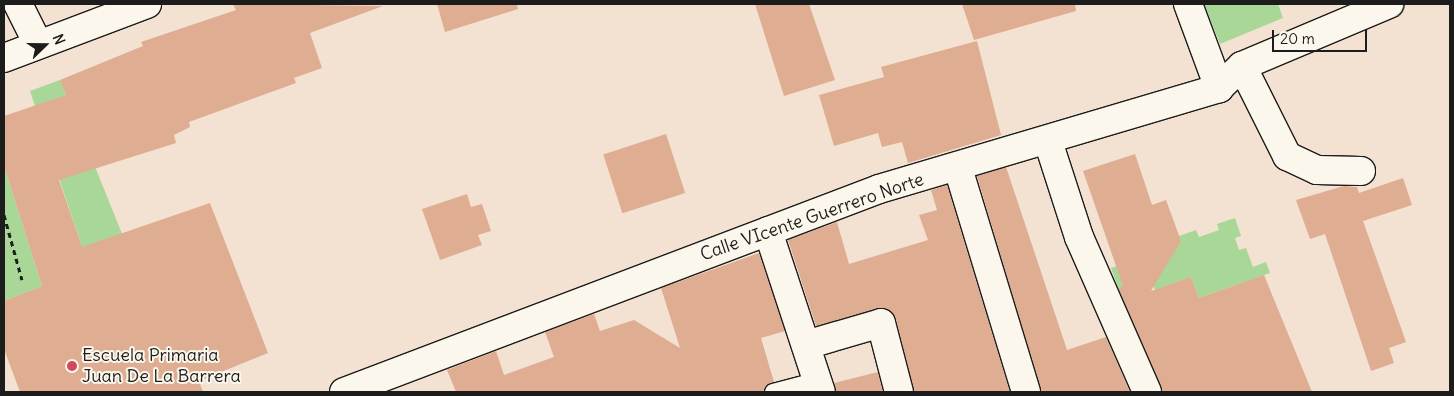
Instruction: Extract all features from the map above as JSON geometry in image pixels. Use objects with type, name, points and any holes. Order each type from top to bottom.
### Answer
[{"type":"street","points":[[18,4],[38,44]]},
{"type":"street","points":[[4,58],[147,4]]},
{"type":"street","points":[[1188,4],[1219,88]]},
{"type":"street","name":"Calle VIcente Guerrero Norte","points":[[344,392],[879,189],[1048,142],[1219,88],[1242,66],[1390,4]]},
{"type":"street","points":[[1242,66],[1287,156],[1317,170],[1361,171]]},
{"type":"street","points":[[1048,142],[1079,237],[1148,392]]},
{"type":"street","points":[[958,168],[1026,392]]},
{"type":"street","points":[[768,231],[820,386]]},
{"type":"street","points":[[806,345],[881,323],[899,392]]},
{"type":"lane","points":[[773,392],[820,386]]},
{"type":"path","points":[[4,216],[22,280]]},
{"type":"green space","points":[[1204,4],[1278,4],[1283,18],[1220,44]]},
{"type":"green space","points":[[60,80],[129,251],[88,265],[30,91]]},
{"type":"green space","points":[[4,166],[42,286],[4,301]]},
{"type":"green space","points":[[1235,218],[1241,236],[1235,238],[1239,250],[1246,248],[1253,267],[1266,262],[1270,273],[1199,298],[1191,277],[1155,290],[1150,277],[1118,288],[1111,268],[1179,244],[1179,236],[1196,230],[1199,237],[1219,230],[1217,224]]},
{"type":"building","points":[[233,4],[383,6],[310,33],[322,68],[294,78],[296,83],[189,122],[190,127],[174,135],[176,143],[59,180],[82,247],[210,203],[268,353],[199,381],[203,392],[20,392],[4,349],[4,301],[42,286],[4,166],[4,116],[66,95],[60,80],[143,46],[141,42],[236,10]]},
{"type":"building","points":[[437,4],[517,4],[518,9],[445,32]]},
{"type":"building","points":[[755,4],[809,4],[835,80],[784,96]]},
{"type":"building","points":[[962,4],[1075,4],[1076,11],[974,40]]},
{"type":"building","points":[[977,41],[1001,135],[908,163],[902,142],[882,147],[878,133],[834,146],[819,95],[884,77],[881,67]]},
{"type":"building","points":[[666,134],[685,193],[622,213],[603,154]]},
{"type":"building","points":[[1135,154],[1152,205],[1166,200],[1181,241],[1151,291],[1191,277],[1199,298],[1264,275],[1312,392],[1162,392],[1118,288],[1123,286],[1083,171]]},
{"type":"building","points":[[1006,167],[1067,350],[1106,337],[1130,392],[1041,392],[977,176]]},
{"type":"building","points":[[1403,178],[1412,205],[1363,221],[1406,342],[1389,348],[1394,363],[1371,371],[1325,234],[1310,239],[1296,200],[1344,186],[1357,187],[1359,193]]},
{"type":"building","points":[[947,185],[1010,392],[914,392],[896,319],[885,308],[816,326],[788,240],[837,222],[849,264],[928,240],[919,215],[937,210],[931,190]]},
{"type":"building","points":[[467,194],[471,207],[482,204],[491,231],[478,235],[482,245],[440,260],[422,209]]},
{"type":"building","points":[[759,253],[785,331],[761,338],[774,382],[766,385],[763,392],[456,392],[447,370],[496,351],[504,375],[554,357],[545,332],[594,314],[600,331],[634,320],[680,348],[661,288]]},
{"type":"building","points":[[878,372],[883,392],[836,392],[834,383]]},
{"type":"place","name":"Escuela Primaria Juan De La Barrera","points":[[72,366]]}]
